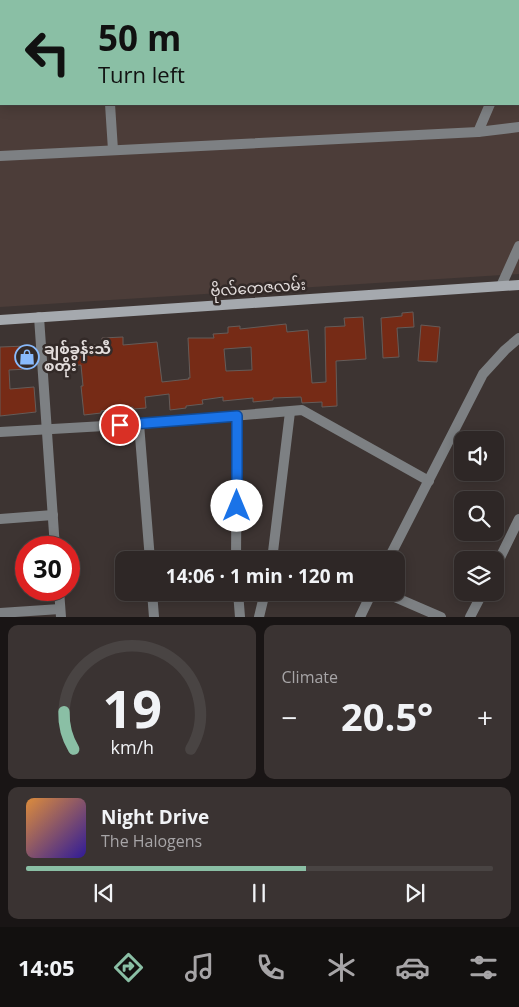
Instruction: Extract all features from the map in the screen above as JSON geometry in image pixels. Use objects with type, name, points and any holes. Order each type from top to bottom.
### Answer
[{"type":"main road","name":"ဗိုလ်တေဇလမ်း","points":[[0,320],[519,285]]},
{"type":"street","points":[[110,105],[113,150]]},
{"type":"street","points":[[478,132],[490,105]]},
{"type":"street","points":[[0,156],[478,132],[519,127]]},
{"type":"street","points":[[501,286],[519,246]]},
{"type":"street","points":[[39,317],[54,536]]},
{"type":"street","points":[[393,551],[483,374],[519,338]]},
{"type":"street","points":[[0,432],[139,424],[302,410],[429,481]]},
{"type":"street","points":[[273,551],[290,412]]},
{"type":"street","points":[[236,551],[237,416]]},
{"type":"street","points":[[139,424],[149,551]]},
{"type":"street","points":[[0,519],[53,515]]},
{"type":"street","points":[[503,551],[519,519]]},
{"type":"street","points":[[153,601],[154,617]]},
{"type":"street","points":[[239,601],[240,617]]},
{"type":"street","points":[[259,617],[262,601]]},
{"type":"street","points":[[360,617],[368,601]]},
{"type":"street","points":[[405,601],[441,617]]},
{"type":"street","points":[[470,617],[478,601]]},
{"type":"street","points":[[0,613],[61,613]]},
{"type":"shaded area","points":[[0,105],[519,105],[519,274],[0,307]]},
{"type":"building","points":[[413,312],[414,327],[397,328],[399,357],[383,358],[381,318],[402,316],[402,313]]},
{"type":"building","points":[[363,317],[366,359],[336,361],[337,406],[322,407],[322,402],[302,403],[301,397],[273,398],[273,400],[253,402],[253,398],[223,401],[223,397],[202,400],[203,404],[170,410],[169,394],[145,397],[146,408],[133,409],[133,407],[84,415],[81,365],[66,366],[64,347],[102,344],[102,338],[123,337],[123,345],[157,342],[162,382],[189,379],[188,338],[214,338],[213,334],[228,333],[228,327],[240,326],[240,329],[286,324],[287,332],[308,330],[312,383],[326,382],[325,327],[345,326],[344,318]],"holes":[[[251,347],[252,370],[226,371],[224,349]]]},
{"type":"building","points":[[421,325],[440,327],[437,362],[418,361]]},
{"type":"building","points":[[27,346],[28,369],[9,370],[10,389],[34,387],[36,412],[0,416],[0,347]]},
{"type":"place","name":"ချစ်ခွန်းသီ စတိုး","points":[[27,357]]},
{"type":"route","points":[[120,425],[237,416],[237,506]]}]
